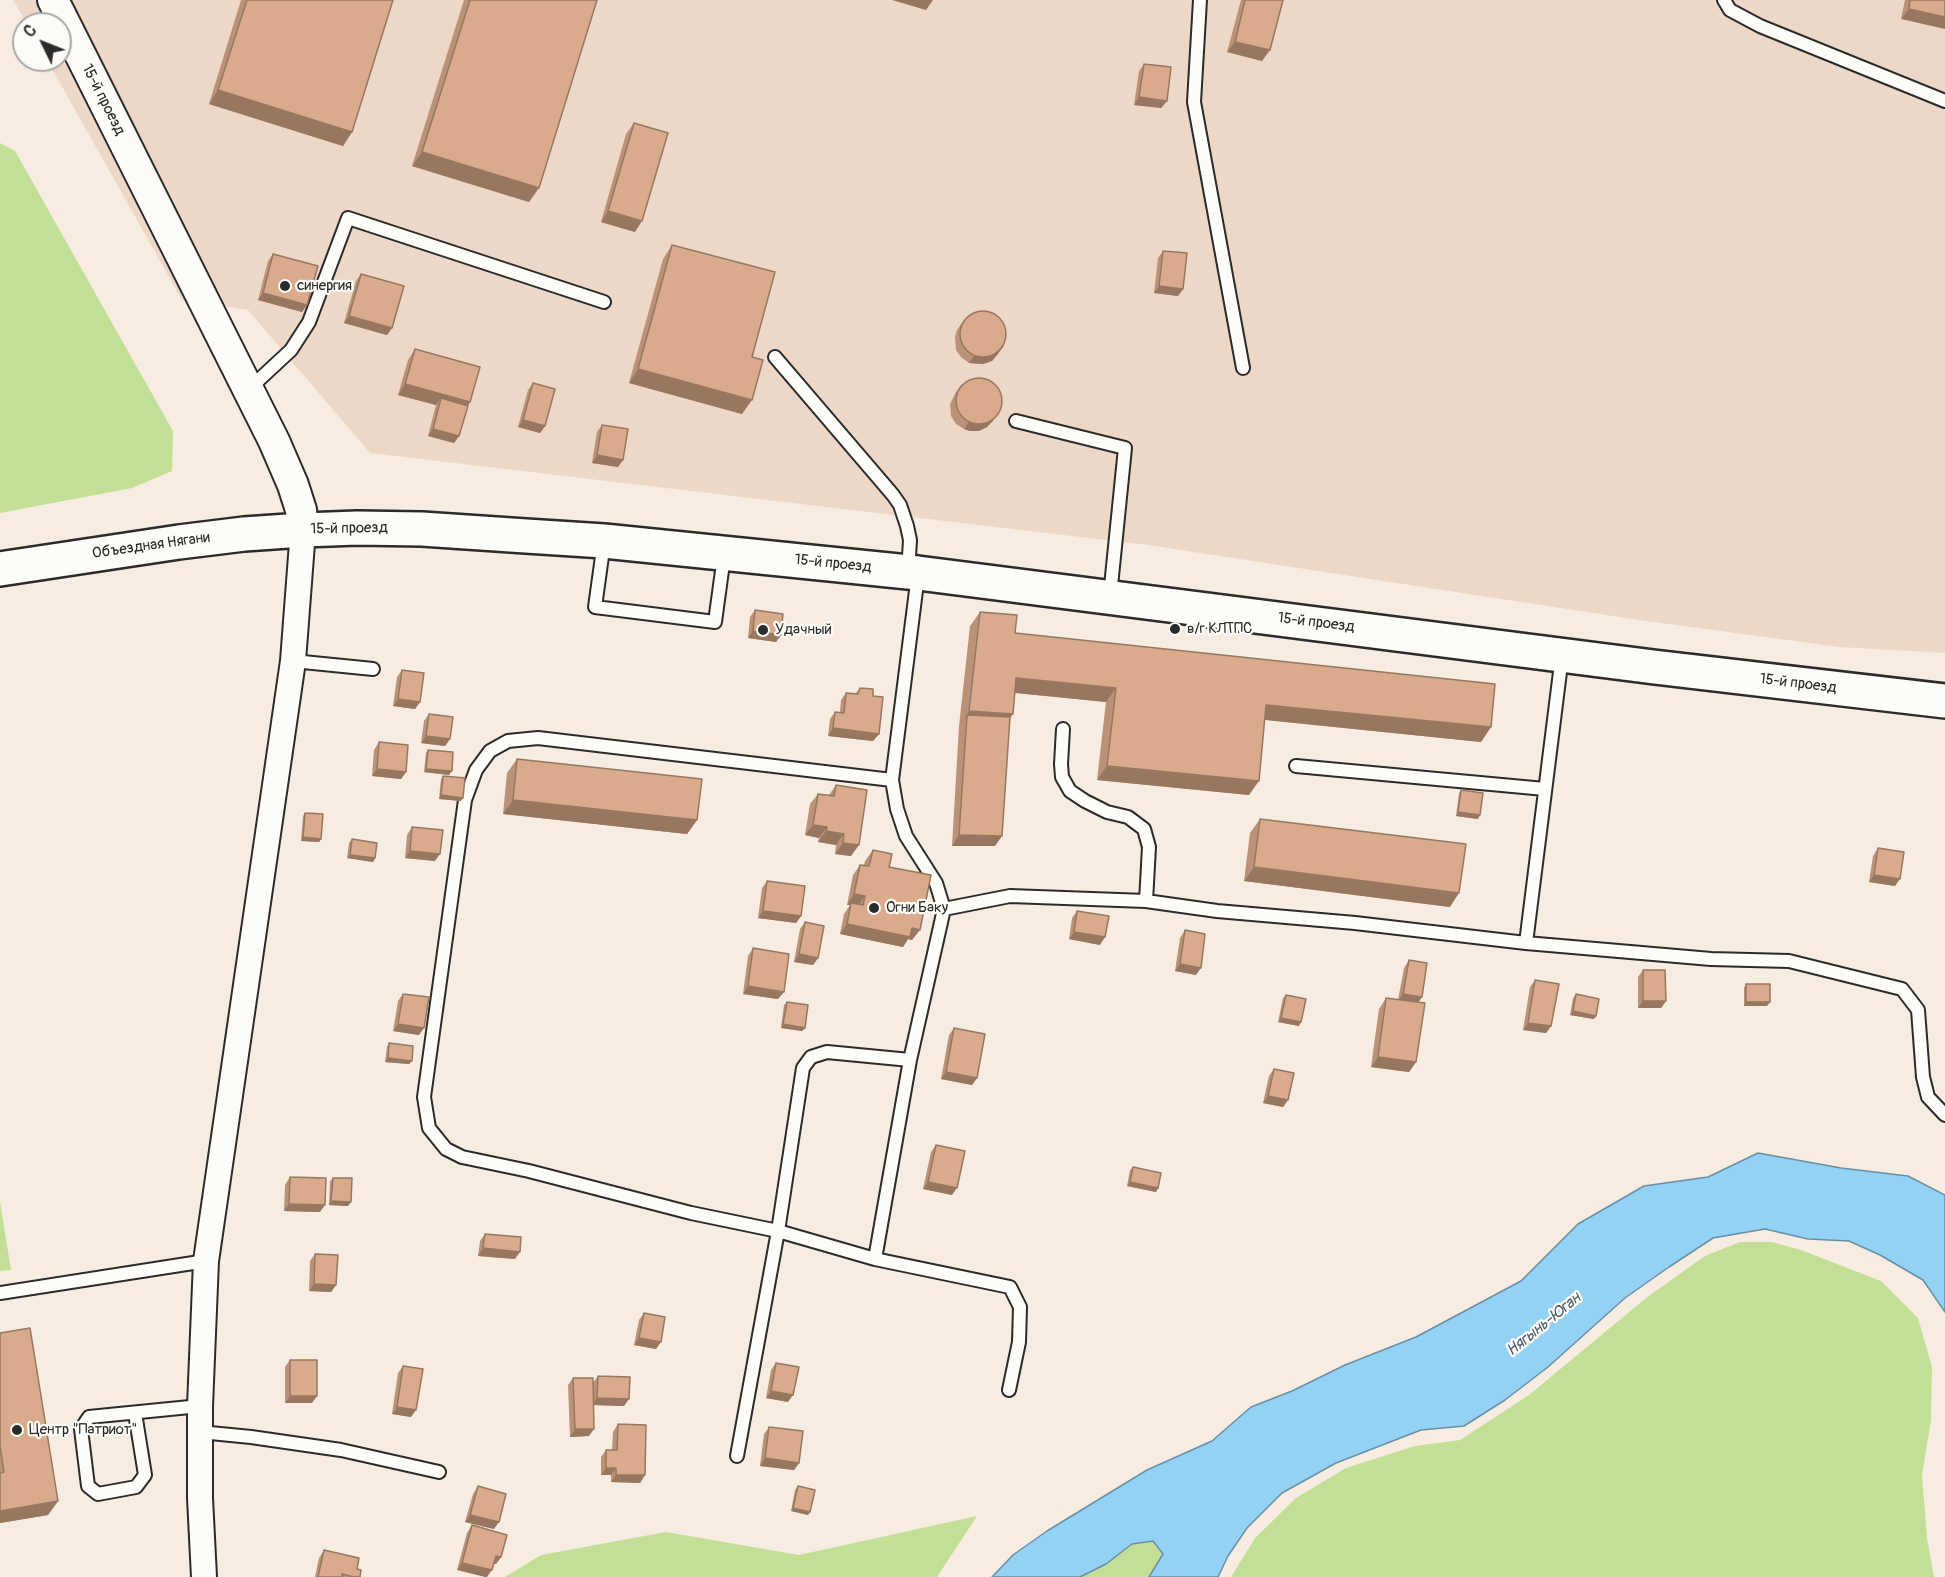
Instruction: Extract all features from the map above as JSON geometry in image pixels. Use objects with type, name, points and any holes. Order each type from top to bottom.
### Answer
[{"type":"main road","name":"15-й проезд","points":[[303,530],[422,529],[604,541],[913,572],[1562,655],[1945,701]]},
{"type":"main road","name":"Объездная Нягани","points":[[0,569],[179,542],[303,530]]},
{"type":"street","name":"15-й проезд","points":[[53,0],[249,389],[293,485],[301,510],[303,530]]},
{"type":"street","points":[[204,1577],[200,1498],[200,1407],[206,1261],[293,661],[303,530]]},
{"type":"lane","points":[[1200,0],[1194,102],[1243,368]]},
{"type":"lane","points":[[1724,0],[1730,10],[1760,26],[1945,101]]},
{"type":"lane","points":[[249,389],[291,350],[309,322],[348,218],[604,302]]},
{"type":"lane","points":[[775,357],[893,495],[908,526],[910,540],[913,572],[892,780],[897,809],[906,836],[936,883],[944,909],[910,1060],[875,1259]]},
{"type":"lane","points":[[1016,421],[1125,448],[1110,597]]},
{"type":"lane","points":[[604,541],[595,607],[715,622],[724,554]]},
{"type":"lane","points":[[1526,943],[1562,655]]},
{"type":"lane","points":[[293,661],[373,669]]},
{"type":"lane","points":[[1063,729],[1062,777],[1070,791],[1107,812],[1128,817],[1144,829],[1149,847],[1146,901]]},
{"type":"lane","points":[[892,780],[538,738],[508,741],[490,751],[476,770],[465,800],[424,1097],[429,1128],[446,1149],[462,1157],[529,1171],[691,1213],[778,1231],[875,1259],[1010,1287],[1020,1306],[1019,1342],[1009,1390]]},
{"type":"lane","points":[[1296,766],[1545,789]]},
{"type":"lane","points":[[944,909],[1010,896],[1146,901],[1217,911],[1355,922],[1526,943],[1711,959],[1789,961],[1902,989],[1918,1010],[1923,1077],[1928,1097],[1945,1115]]},
{"type":"lane","points":[[737,1456],[778,1231],[803,1068],[811,1057],[827,1052],[910,1060]]},
{"type":"lane","points":[[0,1293],[206,1261]]},
{"type":"lane","points":[[135,1413],[145,1475],[136,1487],[98,1494],[88,1486],[81,1429],[89,1417],[200,1407]]},
{"type":"lane","points":[[200,1432],[331,1448],[439,1472]]},
{"type":"shaded area","points":[[13,0],[1945,0],[1945,653],[1839,647],[1639,620],[1148,545],[370,453],[248,310],[182,300],[54,72],[72,72],[72,12],[20,12]]},
{"type":"green space","points":[[0,143],[15,151],[173,431],[172,471],[132,488],[0,513]]},
{"type":"green space","points":[[0,1202],[11,1270],[0,1271]]},
{"type":"green space","points":[[1740,1242],[1772,1242],[1801,1250],[1881,1281],[1918,1318],[1932,1367],[1931,1420],[1922,1475],[1927,1538],[1934,1577],[1231,1577],[1255,1538],[1296,1498],[1346,1468],[1415,1446],[1460,1440],[1529,1395],[1646,1298],[1705,1256]]},
{"type":"green space","points":[[977,1516],[937,1577],[505,1577],[541,1555],[666,1532],[799,1555]]},
{"type":"green space","points":[[1153,1541],[1163,1554],[1149,1577],[1080,1577],[1106,1564],[1132,1544]]},
{"type":"water","name":"Нягынь-Юган","points":[[1758,1153],[1841,1168],[1908,1176],[1945,1195],[1945,1312],[1923,1280],[1880,1255],[1849,1241],[1808,1239],[1765,1229],[1713,1238],[1625,1298],[1548,1367],[1505,1400],[1464,1426],[1421,1430],[1336,1463],[1282,1493],[1247,1528],[1228,1556],[1218,1577],[1149,1577],[1163,1554],[1153,1541],[1132,1544],[1106,1564],[1080,1577],[992,1577],[1013,1555],[1047,1531],[1147,1470],[1212,1441],[1251,1407],[1292,1391],[1345,1365],[1416,1337],[1521,1281],[1578,1224],[1644,1186],[1708,1177]]},
{"type":"building","points":[[247,0],[393,0],[352,132],[218,90]]},
{"type":"building","points":[[470,0],[597,0],[539,188],[422,152]]},
{"type":"building","points":[[1245,0],[1283,0],[1270,50],[1235,42]]},
{"type":"building","points":[[1910,0],[1945,0],[1945,17],[1909,9]]},
{"type":"building","points":[[1144,64],[1171,67],[1167,101],[1139,97]]},
{"type":"building","points":[[634,123],[668,133],[642,221],[608,211]]},
{"type":"building","points":[[672,245],[775,272],[752,357],[763,360],[752,400],[638,369]]},
{"type":"building","points":[[1163,251],[1187,253],[1183,289],[1159,286]]},
{"type":"building","name":"синергия","points":[[273,254],[318,266],[307,305],[263,293]]},
{"type":"building","points":[[361,274],[404,286],[392,328],[349,316]]},
{"type":"building","points":[[983,311],[999,318],[1006,334],[999,350],[983,357],[967,350],[960,334],[967,318]]},
{"type":"building","points":[[415,349],[480,367],[470,402],[405,384]]},
{"type":"building","points":[[979,378],[995,385],[1002,401],[995,417],[979,424],[963,417],[956,401],[963,385]]},
{"type":"building","points":[[533,383],[555,389],[545,426],[523,420]]},
{"type":"building","points":[[441,398],[468,406],[459,436],[433,429]]},
{"type":"building","points":[[602,425],[628,429],[623,460],[597,455]]},
{"type":"building","points":[[755,610],[783,614],[781,635],[753,631]]},
{"type":"building","points":[[980,612],[1017,615],[1015,633],[1495,684],[1491,727],[1266,705],[1259,781],[1107,766],[1116,688],[1016,678],[1013,714],[969,711]]},
{"type":"building","points":[[402,670],[424,673],[420,702],[398,699]]},
{"type":"building","points":[[860,688],[873,689],[873,696],[883,697],[879,734],[833,728],[835,712],[844,713],[846,693],[858,694]]},
{"type":"building","points":[[429,714],[453,717],[450,739],[426,736]]},
{"type":"building","points":[[967,715],[1010,717],[1002,836],[959,835]]},
{"type":"building","points":[[379,742],[408,745],[406,772],[377,769]]},
{"type":"building","points":[[428,750],[453,752],[452,771],[426,769]]},
{"type":"building","points":[[517,759],[702,779],[697,820],[513,800]]},
{"type":"building","points":[[443,776],[465,778],[463,798],[441,795]]},
{"type":"building","points":[[836,785],[867,790],[859,845],[843,843],[844,834],[826,831],[827,827],[813,825],[818,794],[834,796]]},
{"type":"building","points":[[1461,790],[1483,793],[1480,815],[1458,812]]},
{"type":"building","points":[[305,813],[323,814],[321,839],[303,837]]},
{"type":"building","points":[[1260,819],[1466,844],[1459,893],[1254,867]]},
{"type":"building","points":[[412,827],[443,830],[440,854],[410,851]]},
{"type":"building","points":[[352,839],[377,843],[375,858],[350,855]]},
{"type":"building","points":[[1878,848],[1904,852],[1900,879],[1874,875]]},
{"type":"building","points":[[873,850],[892,854],[889,867],[931,875],[920,930],[912,928],[910,937],[847,924],[851,903],[863,905],[865,896],[854,894],[860,865],[869,866]]},
{"type":"building","points":[[767,881],[805,886],[801,916],[763,911]]},
{"type":"building","points":[[1077,911],[1109,916],[1105,937],[1074,932]]},
{"type":"building","points":[[805,922],[824,926],[818,958],[799,954]]},
{"type":"building","points":[[1185,930],[1205,934],[1201,968],[1180,964]]},
{"type":"building","points":[[753,948],[789,954],[784,992],[748,986]]},
{"type":"building","points":[[1409,960],[1427,963],[1422,997],[1403,994]]},
{"type":"building","points":[[1643,970],[1665,970],[1666,1001],[1643,1001]]},
{"type":"building","points":[[1535,980],[1559,984],[1551,1026],[1528,1023]]},
{"type":"building","points":[[1746,984],[1770,984],[1770,1002],[1746,1002]]},
{"type":"building","points":[[403,994],[429,997],[424,1028],[398,1024]]},
{"type":"building","points":[[1576,994],[1599,999],[1596,1016],[1573,1011]]},
{"type":"building","points":[[1286,995],[1306,999],[1301,1022],[1281,1018]]},
{"type":"building","points":[[1386,998],[1425,1003],[1416,1062],[1378,1057]]},
{"type":"building","points":[[787,1002],[808,1005],[805,1028],[783,1024]]},
{"type":"building","points":[[954,1028],[985,1034],[977,1078],[946,1072]]},
{"type":"building","points":[[389,1043],[413,1046],[412,1061],[388,1058]]},
{"type":"building","points":[[1274,1069],[1294,1073],[1288,1100],[1268,1096]]},
{"type":"building","points":[[936,1145],[965,1151],[957,1188],[928,1182]]},
{"type":"building","points":[[1133,1167],[1161,1173],[1158,1188],[1130,1182]]},
{"type":"building","points":[[290,1177],[326,1178],[325,1205],[289,1204]]},
{"type":"building","points":[[333,1178],[352,1178],[351,1202],[331,1201]]},
{"type":"building","points":[[485,1234],[521,1237],[520,1252],[483,1248]]},
{"type":"building","points":[[315,1254],[338,1255],[336,1285],[314,1284]]},
{"type":"building","points":[[644,1313],[665,1317],[661,1342],[639,1338]]},
{"type":"building","name":"Центр \"Патриот\"","points":[[30,1328],[58,1501],[0,1511],[0,1473],[4,1472],[0,1446],[0,1333]]},
{"type":"building","points":[[290,1360],[317,1360],[317,1396],[290,1396]]},
{"type":"building","points":[[776,1363],[799,1367],[793,1395],[771,1391]]},
{"type":"building","points":[[403,1366],[423,1369],[416,1410],[397,1407]]},
{"type":"building","points":[[598,1376],[630,1377],[629,1399],[597,1398]]},
{"type":"building","points":[[573,1378],[593,1378],[594,1429],[575,1429]]},
{"type":"building","points":[[618,1424],[646,1425],[645,1475],[616,1475],[616,1468],[606,1468],[606,1450],[617,1450]]},
{"type":"building","points":[[769,1427],[803,1431],[799,1463],[765,1458]]},
{"type":"building","points":[[478,1486],[506,1494],[499,1522],[470,1515]]},
{"type":"building","points":[[798,1486],[815,1490],[810,1512],[793,1508]]},
{"type":"building","points":[[472,1525],[507,1535],[501,1557],[496,1556],[492,1570],[462,1563]]},
{"type":"building","points":[[324,1550],[359,1558],[357,1569],[361,1570],[360,1577],[342,1574],[342,1577],[318,1577]]},
{"type":"place","name":"синергия","points":[[285,286]]},
{"type":"place","name":"в/г КЛТПС","points":[[1175,629]]},
{"type":"place","name":"Удачный","points":[[763,630]]},
{"type":"place","name":"Огни Баку","points":[[874,908]]},
{"type":"place","name":"Центр \"Патриот\"","points":[[17,1430]]}]
